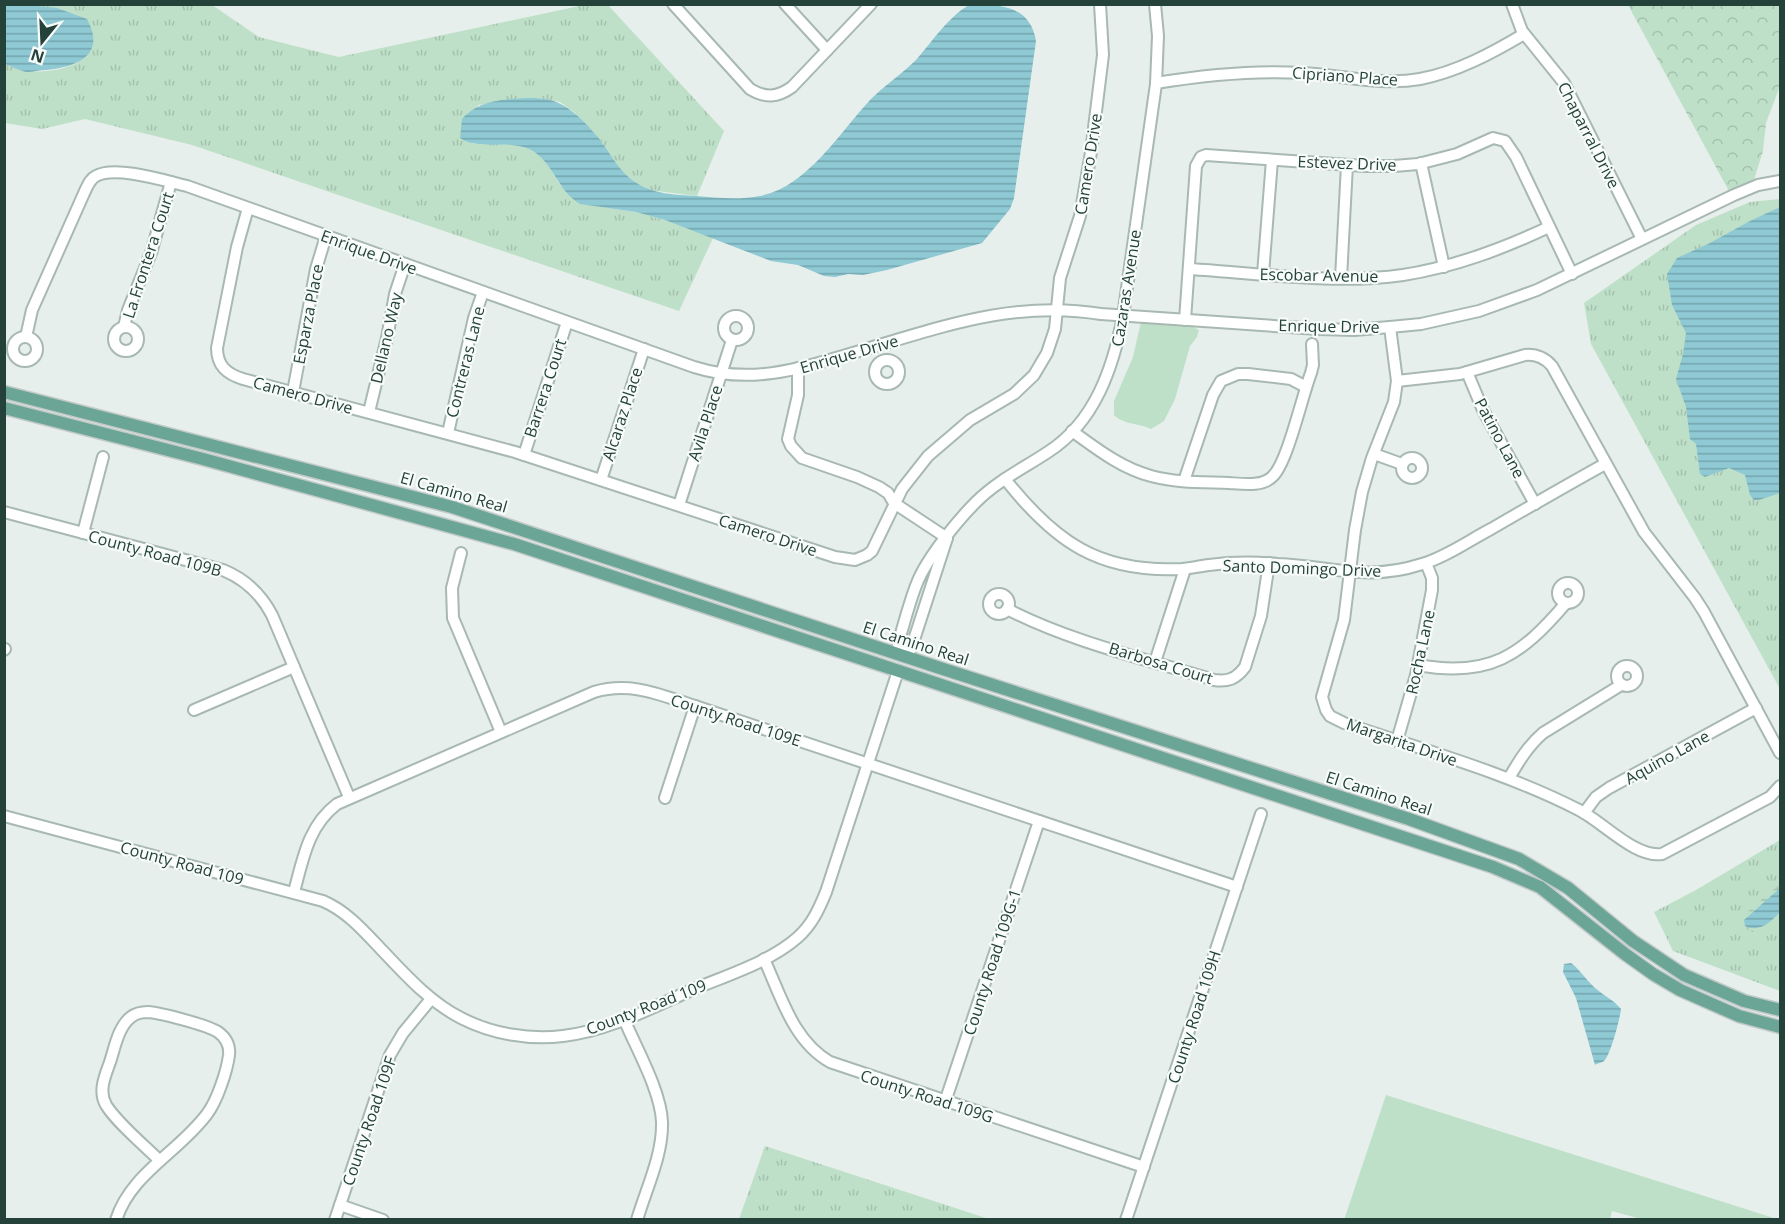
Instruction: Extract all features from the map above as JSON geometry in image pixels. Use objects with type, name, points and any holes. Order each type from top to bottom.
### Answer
[{"type":"main road","name":"El Camino Real","points":[[4,392],[452,507],[903,656],[1409,819],[1519,859],[1568,888],[1633,941],[1684,975],[1744,1001],[1780,1010]]},
{"type":"main road","name":"El Camino Real","points":[[4,408],[214,462],[514,544],[1493,867],[1540,887],[1634,961],[1680,990],[1739,1016],[1780,1027]]},
{"type":"main road","points":[[898,671],[903,656]]},
{"type":"street","points":[[673,4],[750,89],[762,95],[784,93],[792,87],[871,4]]},
{"type":"street","points":[[785,4],[826,50]]},
{"type":"street","name":"Camero Drive","points":[[248,208],[237,247],[217,356],[223,368],[233,375],[524,455],[835,557],[862,559],[872,550],[894,503],[913,473],[939,444],[970,420],[1006,400],[1034,375],[1051,342],[1060,278],[1076,233],[1085,194],[1096,120],[1103,55],[1100,4]]},
{"type":"street","name":"Cazaras Avenue","points":[[903,656],[911,650],[947,538],[977,500],[1005,479],[1050,451],[1072,431],[1092,407],[1101,391],[1116,352],[1123,316],[1156,83],[1158,36],[1155,4]]},
{"type":"street","name":"Chaparral Drive","points":[[1512,4],[1524,34],[1564,83],[1641,239]]},
{"type":"street","name":"Cipriano Place","points":[[1156,83],[1198,76],[1260,71],[1325,74],[1381,81],[1418,79],[1459,67],[1524,34]]},
{"type":"street","name":"Estevez Drive","points":[[1185,320],[1196,166],[1198,161],[1206,155],[1213,154],[1347,165],[1394,166],[1421,163],[1457,154],[1493,138],[1502,139],[1509,145],[1572,274]]},
{"type":"street","points":[[1263,274],[1272,160]]},
{"type":"street","points":[[1421,163],[1444,267]]},
{"type":"street","points":[[1341,278],[1347,165]]},
{"type":"street","name":"Enrique Drive","points":[[26,337],[32,310],[85,191],[94,177],[108,172],[171,182],[706,371],[721,374],[765,375],[982,317],[1021,311],[1057,309],[1123,316],[1330,329],[1390,327],[1430,322],[1479,311],[1537,290],[1734,195],[1758,185],[1780,181]]},
{"type":"street","name":"La Frontera Court","points":[[124,327],[128,310],[151,253],[171,182]]},
{"type":"street","name":"Escobar Avenue","points":[[1189,269],[1341,278],[1401,275],[1444,267],[1495,252],[1549,227]]},
{"type":"street","name":"Esparza Place","points":[[293,392],[316,269],[326,236]]},
{"type":"street","name":"Dellano Way","points":[[369,412],[395,294],[405,264]]},
{"type":"street","name":"Contreras Lane","points":[[448,433],[471,331],[483,292]]},
{"type":"street","name":"Barrera Court","points":[[524,455],[567,322]]},
{"type":"street","name":"Margarita Drive","points":[[1390,327],[1397,381],[1394,402],[1374,454],[1358,512],[1344,620],[1324,689],[1323,704],[1330,716],[1336,720],[1509,778],[1555,797],[1584,813],[1635,849],[1656,855],[1662,854],[1770,797],[1780,786]]},
{"type":"street","name":"Avila Place","points":[[679,505],[732,340]]},
{"type":"street","points":[[1072,431],[1127,467],[1152,476],[1184,481],[1249,484],[1269,480],[1277,471],[1282,459],[1313,365],[1312,344]]},
{"type":"street","points":[[878,345],[883,361]]},
{"type":"street","name":"Alcaraz Place","points":[[601,480],[644,349]]},
{"type":"street","points":[[1397,381],[1467,372],[1525,354],[1532,354],[1547,361],[1552,366],[1644,532],[1695,598],[1780,753]]},
{"type":"street","points":[[798,368],[798,395],[789,432],[791,446],[809,462],[857,477],[879,487],[888,493],[894,503],[947,538]]},
{"type":"street","name":"Patino Lane","points":[[1467,372],[1483,410],[1535,504]]},
{"type":"street","points":[[1184,481],[1213,395],[1221,381],[1238,374],[1248,374],[1291,379],[1306,387]]},
{"type":"street","points":[[1374,454],[1402,464]]},
{"type":"street","points":[[83,533],[103,458]]},
{"type":"street","name":"Santo Domingo Drive","points":[[1005,479],[1043,522],[1080,549],[1122,565],[1159,570],[1209,565],[1269,563],[1350,573],[1386,572],[1438,558],[1605,464]]},
{"type":"street","name":"County Road 109B","points":[[4,512],[210,566],[241,579],[268,607],[350,797]]},
{"type":"street","points":[[461,553],[452,588],[453,618],[501,732]]},
{"type":"street","name":"Barbosa Court","points":[[1007,609],[1036,623],[1155,662],[1214,680],[1229,680],[1245,667],[1261,616],[1269,563]]},
{"type":"street","name":"Rocha Lane","points":[[1397,741],[1412,693],[1433,583],[1426,563]]},
{"type":"street","points":[[1155,662],[1185,569]]},
{"type":"street","points":[[1418,665],[1452,670],[1482,667],[1497,662],[1528,642],[1566,603]]},
{"type":"street","points":[[194,711],[294,667]]},
{"type":"street","name":"County Road 109","points":[[4,816],[323,901],[346,914],[431,999],[471,1023],[499,1032],[524,1036],[550,1037],[577,1034],[624,1019],[764,959],[797,938],[809,925],[818,910],[869,765],[898,671]]},
{"type":"street","points":[[1509,778],[1523,756],[1543,733],[1622,685]]},
{"type":"street","name":"County Road 109E","points":[[294,892],[306,849],[315,827],[330,809],[350,797],[594,692],[612,688],[635,688],[695,706],[1237,887]]},
{"type":"street","points":[[665,798],[695,706]]},
{"type":"street","name":"Aquino Lane","points":[[1584,813],[1596,798],[1609,788],[1756,708]]},
{"type":"street","name":"County Road 109H","points":[[1126,1220],[1261,814]]},
{"type":"street","name":"County Road 109G-1","points":[[945,1102],[1039,821]]},
{"type":"street","name":"County Road 109G","points":[[764,959],[796,1028],[815,1052],[837,1065],[1144,1167]]},
{"type":"street","name":"County Road 109F","points":[[335,1220],[394,1048],[403,1033],[431,999]]},
{"type":"street","points":[[116,1220],[128,1193],[160,1161],[211,1109],[228,1062],[229,1050],[222,1035],[209,1028],[151,1012],[139,1012],[130,1017],[123,1026],[103,1082],[102,1093],[105,1103],[113,1113],[160,1161]]},
{"type":"street","points":[[624,1019],[655,1091],[662,1124],[658,1153],[637,1220]]},
{"type":"street","points":[[340,1205],[383,1220]]},
{"type":"green space","points":[[29,5],[212,5],[259,37],[339,57],[584,5],[608,5],[724,131],[697,196],[649,190],[636,183],[613,161],[602,142],[574,112],[560,102],[536,98],[478,105],[473,144],[512,144],[529,149],[538,154],[548,165],[561,186],[594,206],[636,212],[713,238],[679,311],[192,145],[85,119],[42,129],[5,123],[4,64],[24,71],[51,71],[67,67],[87,56],[41,6]]},
{"type":"green space","points":[[1628,5],[1780,5],[1780,86],[1766,123],[1763,151],[1753,183],[1730,193]]},
{"type":"green space","points":[[1780,199],[1780,689],[1591,344],[1584,303],[1696,225],[1750,202]]},
{"type":"green space","points":[[1141,322],[1189,325],[1199,330],[1190,346],[1175,399],[1164,421],[1151,429],[1122,421],[1114,415],[1114,401],[1133,357]]},
{"type":"green space","points":[[1780,840],[1780,991],[1673,951],[1654,912]]},
{"type":"green space","points":[[1780,884],[1780,915],[1767,927],[1753,932],[1744,928],[1741,925],[1745,914]]},
{"type":"green space","points":[[1386,1095],[1777,1219],[1641,1219],[1612,1211],[1610,1220],[1344,1220]]},
{"type":"green space","points":[[765,1146],[989,1219],[739,1219]]},
{"type":"water","points":[[5,5],[57,8],[87,19],[92,32],[91,51],[77,62],[57,68],[27,72],[5,64]]},
{"type":"water","points":[[969,5],[1002,6],[1012,9],[1027,20],[1033,29],[1036,41],[1014,198],[1010,209],[982,243],[887,270],[863,275],[824,276],[798,265],[771,261],[665,220],[636,212],[580,204],[566,191],[544,160],[529,149],[512,145],[476,144],[460,138],[462,119],[491,102],[523,98],[552,100],[568,108],[585,123],[625,174],[642,186],[680,195],[728,198],[760,196],[777,191],[793,182],[807,170],[835,142],[871,99],[916,60],[947,23]]},
{"type":"water","points":[[1780,207],[1780,493],[1754,500],[1750,495],[1745,475],[1729,468],[1705,477],[1700,474],[1696,444],[1690,439],[1686,407],[1676,379],[1686,333],[1672,305],[1667,274],[1677,258]]},
{"type":"water","points":[[1780,888],[1780,912],[1769,923],[1760,927],[1745,926],[1744,920]]},
{"type":"water","points":[[1571,963],[1621,1009],[1607,1057],[1595,1065],[1576,998],[1563,972],[1564,964]]}]
